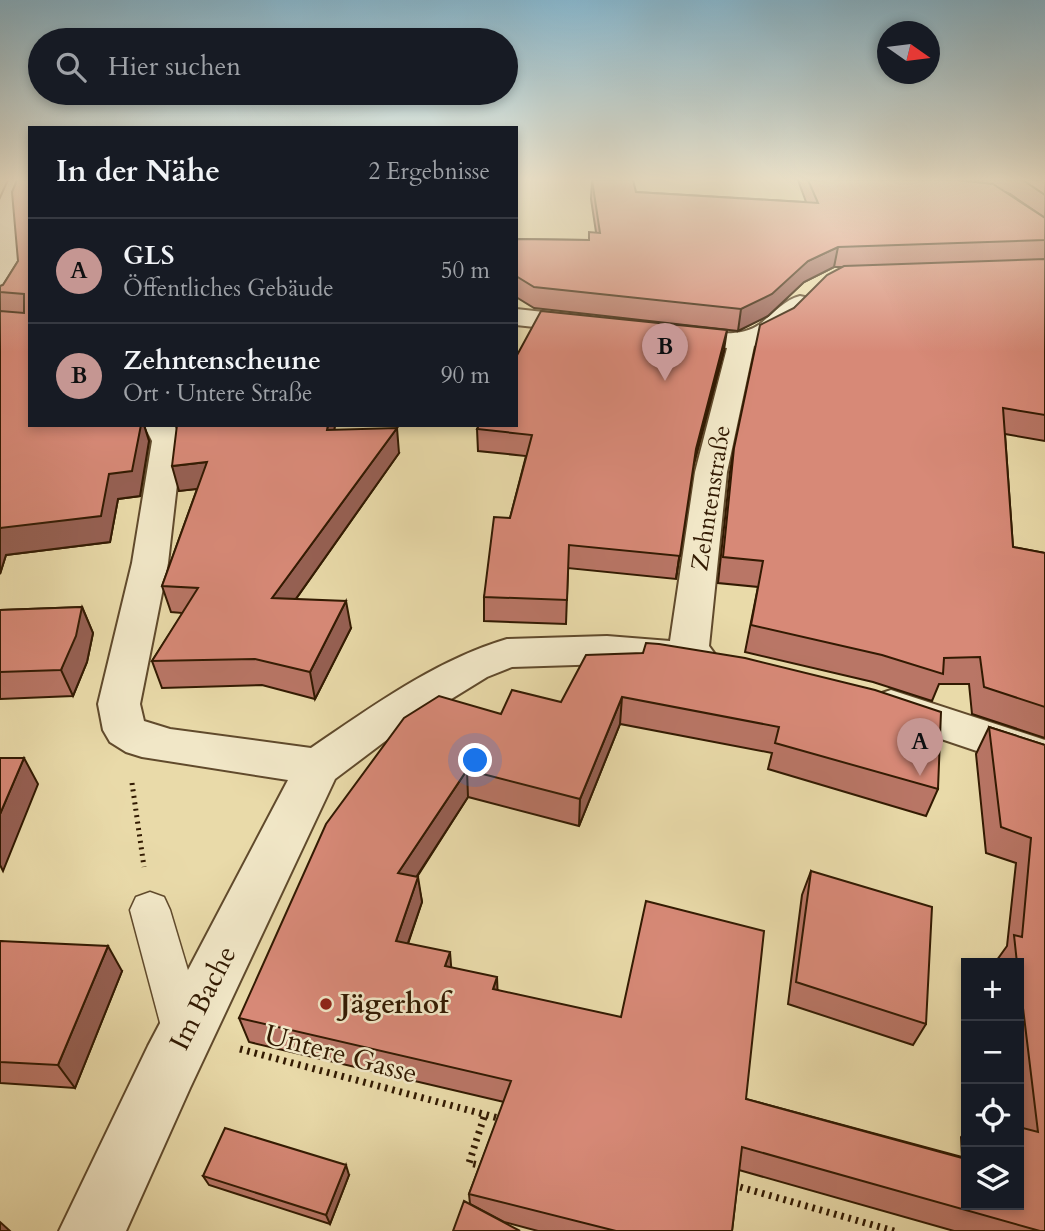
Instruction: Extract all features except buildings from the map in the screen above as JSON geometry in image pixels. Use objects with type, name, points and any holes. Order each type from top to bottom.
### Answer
[{"type":"street","points":[[0,300],[11,282],[8,237]]},
{"type":"street","points":[[649,332],[742,342],[779,323],[813,289]]},
{"type":"street","points":[[518,317],[609,327]]},
{"type":"street","name":"Zehntenstraße","points":[[688,655],[711,472],[742,342]]},
{"type":"street","points":[[160,427],[167,441],[150,562],[119,704],[125,730],[142,740],[170,746],[318,767]]},
{"type":"street","name":"Im Bache","points":[[92,1231],[185,1035],[318,767],[381,722],[473,667],[507,653],[607,650],[688,655]]},
{"type":"street","points":[[688,655],[728,665]]},
{"type":"street","points":[[859,697],[1045,757]]},
{"type":"lane","points":[[150,910],[185,1035]]},
{"type":"path","points":[[125,730],[150,910]]},
{"type":"path","name":"Untere Gasse","points":[[185,1035],[512,1122]]},
{"type":"path","points":[[485,1114],[470,1163],[488,1167]]},
{"type":"path","points":[[723,1182],[894,1231]]},
{"type":"place","name":"Zehntenscheune","points":[[665,381]]},
{"type":"place","name":"GLS","points":[[920,776]]},
{"type":"place","name":"Jägerhof","points":[[326,1004]]}]
